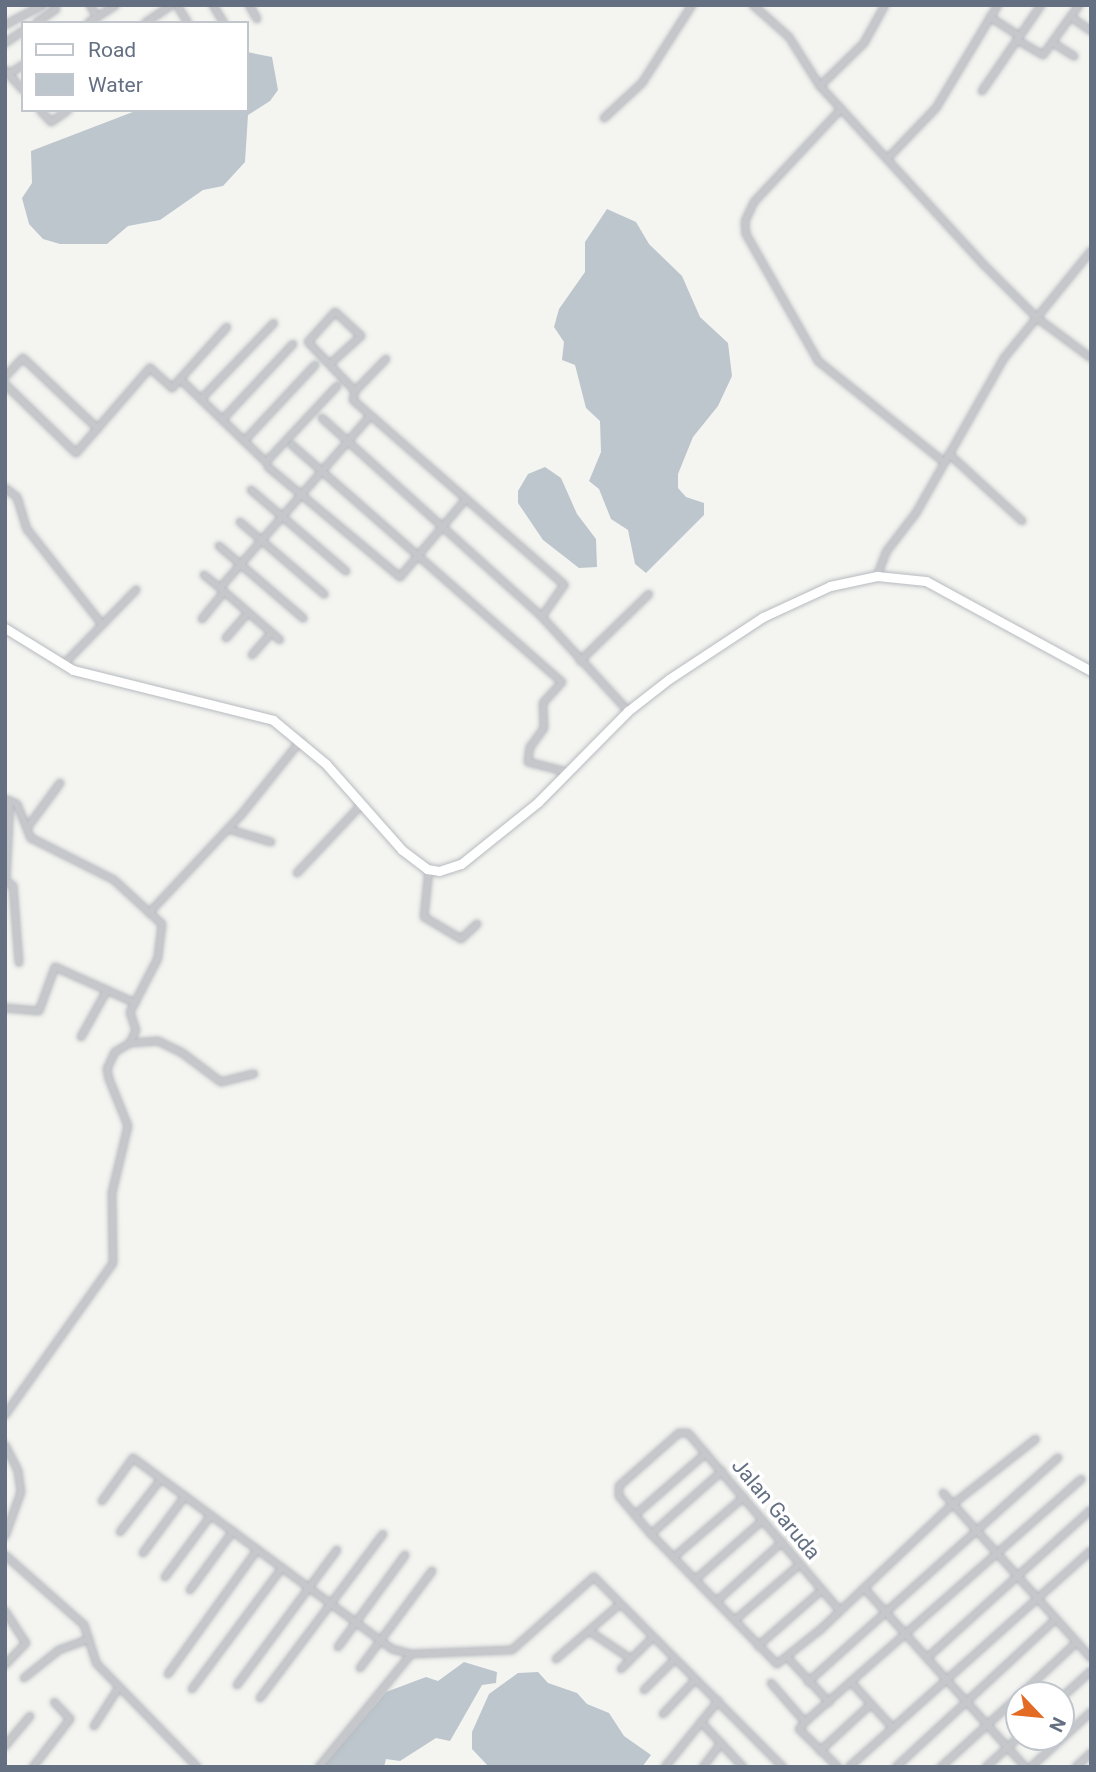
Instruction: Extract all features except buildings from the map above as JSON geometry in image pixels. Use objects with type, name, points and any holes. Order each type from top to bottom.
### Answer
[{"type":"street","points":[[5,25],[43,5]]},
{"type":"street","points":[[39,21],[56,9],[54,5]]},
{"type":"street","points":[[90,5],[97,17]]},
{"type":"street","points":[[91,21],[116,5]]},
{"type":"street","points":[[213,5],[223,21]]},
{"type":"street","points":[[249,5],[257,19]]},
{"type":"street","points":[[604,118],[642,83],[692,5]]},
{"type":"street","points":[[753,5],[789,37],[820,86],[1037,318],[1091,358]]},
{"type":"street","points":[[820,86],[864,43],[885,5]]},
{"type":"street","points":[[888,158],[936,108],[998,5]]},
{"type":"street","points":[[982,91],[1041,5]]},
{"type":"street","points":[[990,17],[1040,55],[1053,43],[1080,5]]},
{"type":"street","points":[[150,21],[170,6],[186,21]]},
{"type":"street","points":[[1071,17],[1091,31]]},
{"type":"street","points":[[5,43],[21,32]]},
{"type":"street","points":[[1053,43],[1074,56]]},
{"type":"street","points":[[7,72],[21,88]]},
{"type":"street","points":[[841,109],[754,202],[745,220],[746,234],[818,361],[944,462]]},
{"type":"street","points":[[42,112],[51,122],[65,112]]},
{"type":"street","points":[[877,576],[886,552],[912,520],[1004,358],[1091,251]]},
{"type":"street","points":[[330,364],[361,336],[335,312],[308,342],[355,391]]},
{"type":"street","points":[[201,399],[274,323]]},
{"type":"street","points":[[5,384],[76,453],[150,368],[172,388],[227,327]]},
{"type":"street","points":[[222,420],[293,344]]},
{"type":"street","points":[[5,377],[23,358],[98,429]]},
{"type":"street","points":[[386,359],[355,391],[353,400],[564,585],[542,617]]},
{"type":"street","points":[[244,441],[315,365]]},
{"type":"street","points":[[180,379],[266,463],[337,386]]},
{"type":"street","points":[[202,619],[240,564],[320,469],[370,416]]},
{"type":"street","points":[[321,418],[443,525],[542,617],[628,711]]},
{"type":"street","points":[[292,445],[562,682],[543,703],[544,728],[530,747],[528,762],[543,769],[569,772]]},
{"type":"street","points":[[949,454],[1022,521]]},
{"type":"street","points":[[268,467],[400,577],[466,499]]},
{"type":"street","points":[[5,488],[17,498],[27,529],[101,622]]},
{"type":"street","points":[[251,490],[346,571]]},
{"type":"street","points":[[240,522],[324,594]]},
{"type":"street","points":[[219,546],[303,618]]},
{"type":"street","points":[[204,575],[280,640]]},
{"type":"street","points":[[5,628],[63,665],[249,711],[273,720],[301,740],[402,850],[429,869],[447,871],[468,860],[569,772],[628,711],[734,635],[785,605],[830,586],[877,576],[936,585],[1091,671]]},
{"type":"street","points":[[63,665],[101,622],[136,590]]},
{"type":"street","points":[[580,661],[649,594]]},
{"type":"street","points":[[226,638],[248,612]]},
{"type":"street","points":[[253,655],[271,633]]},
{"type":"street","points":[[149,913],[228,829],[301,740]]},
{"type":"street","points":[[27,828],[60,783]]},
{"type":"street","points":[[19,963],[13,886],[6,881],[7,800],[17,804],[31,838],[114,880],[162,924],[163,940],[130,1012],[135,1030],[130,1043]]},
{"type":"street","points":[[297,873],[362,804]]},
{"type":"street","points":[[228,829],[271,842]]},
{"type":"street","points":[[429,869],[424,917],[461,939],[477,923]]},
{"type":"street","points":[[5,1008],[38,1012],[55,967],[135,1003]]},
{"type":"street","points":[[81,1037],[107,990]]},
{"type":"street","points":[[5,1415],[112,1266],[112,1193],[128,1123],[107,1069],[116,1052],[130,1043],[170,1045],[221,1082],[254,1074]]},
{"type":"street","name":"Jalan Garuda","points":[[635,1515],[619,1496],[619,1486],[684,1432],[722,1471],[839,1611]]},
{"type":"street","points":[[706,1453],[635,1515],[774,1663],[787,1657],[839,1611],[953,1504],[1036,1439]]},
{"type":"street","points":[[5,1445],[18,1471],[21,1492],[5,1536]]},
{"type":"street","points":[[102,1501],[133,1458],[392,1649],[409,1656],[512,1650],[594,1577],[650,1639],[719,1701],[783,1767]]},
{"type":"street","points":[[808,1682],[1058,1458]]},
{"type":"street","points":[[651,1534],[722,1471]]},
{"type":"street","points":[[120,1532],[161,1479]]},
{"type":"street","points":[[838,1767],[799,1729],[1082,1479]]},
{"type":"street","points":[[943,1493],[974,1531],[1016,1573],[1091,1658]]},
{"type":"street","points":[[143,1553],[185,1496]]},
{"type":"street","points":[[674,1558],[744,1497]]},
{"type":"street","points":[[927,1657],[1016,1573],[1091,1510]]},
{"type":"street","points":[[165,1577],[211,1515]]},
{"type":"street","points":[[696,1579],[763,1520]]},
{"type":"street","points":[[190,1590],[233,1531]]},
{"type":"street","points":[[260,1698],[383,1534]]},
{"type":"street","points":[[717,1601],[782,1542]]},
{"type":"street","points":[[168,1674],[257,1550]]},
{"type":"street","points":[[237,1685],[337,1550]]},
{"type":"street","points":[[849,1767],[1036,1596],[1091,1551]]},
{"type":"street","points":[[5,1555],[84,1625],[96,1663],[197,1767]]},
{"type":"street","points":[[338,1647],[405,1555]]},
{"type":"street","points":[[735,1620],[800,1564]]},
{"type":"street","points":[[192,1689],[282,1568]]},
{"type":"street","points":[[360,1668],[432,1571]]},
{"type":"street","points":[[864,1588],[1005,1744]]},
{"type":"street","points":[[758,1646],[822,1590]]},
{"type":"street","points":[[556,1659],[620,1605]]},
{"type":"street","points":[[5,1611],[26,1643],[5,1665]]},
{"type":"street","points":[[896,1767],[1056,1619]]},
{"type":"street","points":[[589,1631],[631,1659]]},
{"type":"street","points":[[24,1678],[59,1650],[89,1639]]},
{"type":"street","points":[[621,1669],[650,1639]]},
{"type":"street","points":[[1034,1681],[1076,1643]]},
{"type":"street","points":[[319,1767],[372,1698],[409,1656]]},
{"type":"street","points":[[787,1657],[829,1702]]},
{"type":"street","points":[[644,1690],[674,1660]]},
{"type":"street","points":[[1075,1685],[1091,1671]]},
{"type":"street","points":[[663,1714],[695,1680]]},
{"type":"street","points":[[851,1682],[892,1727]]},
{"type":"street","points":[[771,1683],[805,1722]]},
{"type":"street","points":[[94,1726],[119,1687]]},
{"type":"street","points":[[665,1767],[719,1701]]},
{"type":"street","points":[[33,1767],[70,1718],[54,1702]]},
{"type":"street","points":[[820,1751],[872,1704]]},
{"type":"street","points":[[941,1767],[1005,1709]]},
{"type":"street","points":[[1012,1751],[1028,1767],[1091,1712]]},
{"type":"street","points":[[5,1746],[30,1716]]},
{"type":"street","points":[[701,1722],[742,1767]]},
{"type":"street","points":[[703,1767],[721,1743]]},
{"type":"street","points":[[986,1767],[1005,1750]]},
{"type":"street","points":[[1076,1767],[1091,1753]]},
{"type":"water","points":[[248,52],[272,57],[278,90],[270,101],[248,115],[245,162],[223,186],[203,190],[160,220],[128,226],[107,244],[60,244],[43,239],[29,224],[22,198],[32,183],[31,151],[133,112],[248,112]]},
{"type":"water","points":[[607,209],[636,222],[649,244],[682,276],[700,317],[728,343],[732,376],[718,406],[693,437],[678,474],[678,488],[686,497],[704,503],[704,515],[646,573],[635,564],[628,530],[611,519],[599,489],[589,481],[601,452],[600,421],[586,408],[575,365],[562,360],[564,342],[554,327],[559,309],[585,272],[585,242]]},
{"type":"water","points":[[545,467],[561,478],[577,514],[596,539],[597,567],[579,568],[543,540],[518,503],[518,491],[528,474]]},
{"type":"water","points":[[464,1662],[497,1672],[496,1683],[482,1685],[450,1741],[436,1738],[400,1761],[386,1759],[384,1767],[323,1767],[386,1692],[426,1677],[438,1681]]},
{"type":"water","points":[[538,1672],[548,1683],[577,1693],[587,1704],[609,1713],[624,1736],[651,1755],[642,1767],[489,1767],[472,1749],[472,1732],[489,1694],[518,1673]]}]
